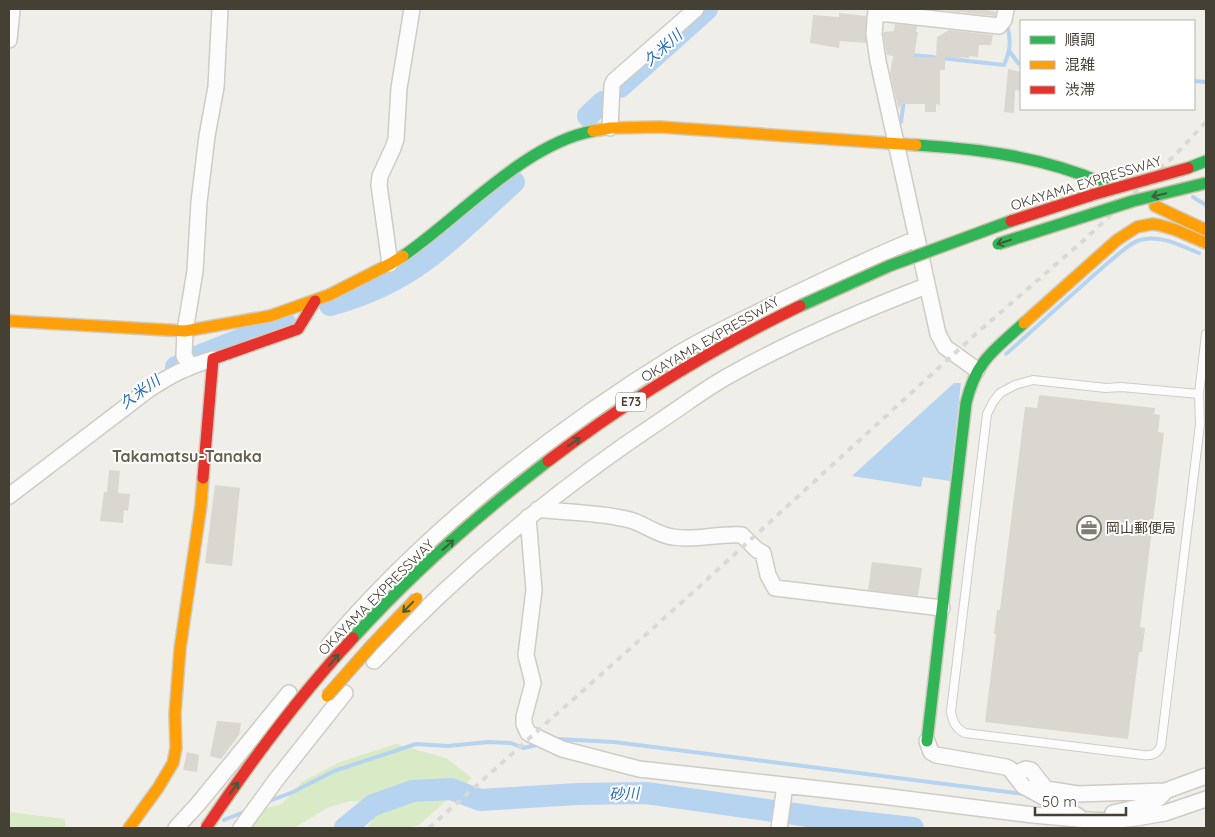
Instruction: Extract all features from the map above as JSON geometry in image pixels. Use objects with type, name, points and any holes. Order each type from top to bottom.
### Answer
[{"type":"main road","points":[[9,321],[185,331],[270,316],[360,281],[390,264],[420,244],[510,172],[545,148],[583,133],[610,128],[660,127],[966,148],[1002,153],[1084,174],[1103,182]]},
{"type":"main road","name":"OKAYAMA EXPRESSWAY","points":[[206,828],[266,744],[308,690],[357,633],[418,572],[484,513],[562,450],[635,399],[706,356],[786,313],[884,268],[980,231],[1079,198],[1206,162]]},
{"type":"main road","points":[[986,248],[1133,201],[1206,183]]},
{"type":"main road","points":[[1155,206],[1206,230]]},
{"type":"main road","points":[[927,741],[966,404],[971,382],[977,370],[994,351],[1117,240],[1131,230],[1146,224],[1160,225],[1206,244]]},
{"type":"main road","points":[[922,280],[934,268]]},
{"type":"main road","points":[[129,828],[158,788],[173,763],[176,748],[175,714],[180,649],[201,505],[213,359],[298,329],[315,300]]},
{"type":"main road","points":[[699,380],[796,328]]},
{"type":"main road","points":[[322,701],[424,591]]},
{"type":"street","points":[[9,40],[12,9]]},
{"type":"street","points":[[188,362],[185,331],[194,271],[199,202],[206,145],[216,87],[220,9]]},
{"type":"street","points":[[390,264],[379,185],[380,176],[394,148],[396,139],[399,88],[412,9]]},
{"type":"street","points":[[610,128],[612,85],[614,80],[696,9]]},
{"type":"street","points":[[977,370],[955,355],[940,341],[922,280],[916,239],[878,61],[874,34],[876,13],[999,26],[1004,20],[1006,9]]},
{"type":"street","points":[[176,828],[348,624],[415,555],[515,466],[599,405],[680,353],[858,263],[916,239]]},
{"type":"street","points":[[241,828],[342,696],[383,652],[464,572],[533,513],[589,470],[729,376],[922,280]]},
{"type":"street","points":[[9,496],[148,390],[188,362],[213,359]]},
{"type":"street","points":[[533,513],[606,515],[632,521],[664,536],[674,538],[690,539],[742,535],[757,550],[763,553],[768,575],[775,588],[942,608]]},
{"type":"street","points":[[533,513],[534,590],[526,654],[533,683],[524,717],[524,724],[528,733],[562,749],[639,769],[1091,823],[1136,818],[1165,812],[1206,799]]},
{"type":"street","points":[[927,741],[931,752],[936,755],[1006,767],[1023,786],[1091,823]]},
{"type":"street","points":[[1014,774],[1026,769],[1031,770],[1046,789],[1078,794],[1164,791],[1206,776]]},
{"type":"street","points":[[780,828],[785,787]]},
{"type":"street","points":[[1091,823],[1103,816],[1153,802],[1161,798],[1164,791]]},
{"type":"lane","points":[[1199,394],[1121,387],[1106,388],[1033,380],[1015,385],[1000,393],[993,402],[987,414],[952,711],[952,716],[960,730],[966,733],[1144,756],[1158,753],[1161,746],[1200,424],[1199,394],[1206,334]]},
{"type":"green space","points":[[396,744],[446,758],[472,778],[419,825],[408,828],[367,828],[380,809],[366,802],[350,801],[327,808],[294,828],[247,828],[260,810],[282,804],[302,782],[340,762]]},
{"type":"green space","points":[[9,812],[65,819],[65,828],[9,828]]},
{"type":"water","points":[[954,383],[961,383],[950,481],[923,477],[921,487],[852,476]]},
{"type":"building","points":[[933,9],[981,9],[996,12],[995,16]]},
{"type":"building","points":[[839,13],[866,16],[866,43],[840,41],[839,48],[810,43],[813,15],[839,17]]},
{"type":"building","points":[[895,24],[917,26],[916,32],[918,32],[914,57],[936,57],[937,37],[949,30],[993,35],[991,45],[979,45],[978,57],[969,56],[969,58],[961,57],[961,59],[945,57],[945,70],[940,70],[940,105],[936,104],[936,112],[925,112],[925,104],[901,104],[900,108],[898,107],[890,73],[893,56],[887,55],[883,34],[884,32],[894,31]]},
{"type":"building","points":[[1008,69],[1020,72],[1020,91],[1015,90],[1014,113],[1004,112]]},
{"type":"building","points":[[1039,395],[1155,408],[1154,414],[1160,415],[1158,432],[1164,433],[1140,627],[1145,628],[1142,652],[1139,652],[1128,739],[985,722],[996,634],[994,634],[997,610],[1000,610],[1025,407],[1037,408]]},
{"type":"building","points":[[109,470],[120,471],[118,493],[130,494],[128,511],[124,510],[123,523],[100,521],[104,492],[107,492]]},
{"type":"building","points":[[215,485],[240,488],[232,566],[205,563]]},
{"type":"building","points":[[872,562],[922,568],[918,596],[868,590]]},
{"type":"building","points":[[217,721],[241,723],[239,735],[221,759],[210,756]]},
{"type":"building","points":[[187,752],[199,755],[197,772],[183,770]]},
{"type":"waterway","name":"久米川","points":[[620,87],[707,9]]},
{"type":"waterway","points":[[941,58],[1004,65],[1009,47],[1008,29]]},
{"type":"waterway","points":[[1010,52],[1020,64]]},
{"type":"waterway","points":[[911,55],[934,57]]},
{"type":"waterway","points":[[1195,81],[1206,82]]},
{"type":"waterway","points":[[901,122],[904,99]]},
{"type":"waterway","name":"久米川","points":[[588,116],[603,102]]},
{"type":"waterway","name":"久米川","points":[[330,305],[356,297],[381,286],[416,267],[450,241],[514,182]]},
{"type":"waterway","points":[[1193,197],[1206,205]]},
{"type":"waterway","points":[[1006,354],[1128,246],[1140,240],[1155,239],[1178,244],[1199,253]]},
{"type":"waterway","name":"久米川","points":[[176,367],[201,355],[285,322]]},
{"type":"waterway","points":[[557,739],[614,742],[1024,794]]},
{"type":"waterway","points":[[267,802],[293,792],[334,771],[416,744],[448,746],[488,742],[511,743],[523,748],[541,744]]},
{"type":"waterway","name":"砂川","points":[[345,828],[373,805],[413,791],[451,789],[480,800],[577,794],[646,793],[823,818],[913,828]]},
{"type":"waterway","points":[[224,820],[244,812]]},
{"type":"railway","points":[[429,828],[690,595],[978,332],[1084,240],[1177,153],[1206,122]]},
{"type":"traffic: fast","points":[[403,256],[518,166],[542,151],[567,139],[593,131]]},
{"type":"traffic: fast","points":[[916,145],[964,149],[1011,156],[1058,167],[1103,183]]},
{"type":"traffic: fast","points":[[1188,168],[1206,161]]},
{"type":"traffic: fast","points":[[998,244],[1133,201],[1206,183]]},
{"type":"traffic: fast","points":[[800,306],[889,266],[1011,221]]},
{"type":"traffic: fast","points":[[927,741],[966,403],[975,377],[987,358],[1024,323]]},
{"type":"traffic: fast","points":[[353,638],[422,567],[548,461]]},
{"type":"traffic: slow","points":[[593,131],[610,128],[660,127],[916,145]]},
{"type":"traffic: slow","points":[[1155,206],[1206,230]]},
{"type":"traffic: slow","points":[[1024,323],[1117,240],[1137,227],[1152,224],[1159,225],[1206,243]]},
{"type":"traffic: slow","points":[[9,321],[185,331],[270,316],[329,295],[403,256]]},
{"type":"traffic: slow","points":[[129,828],[158,788],[173,763],[176,748],[175,714],[180,649],[201,505],[203,478]]},
{"type":"traffic: slow","points":[[327,696],[417,598]]},
{"type":"traffic: jam","points":[[1011,221],[1095,194],[1188,168]]},
{"type":"traffic: jam","points":[[203,478],[213,359],[298,329],[315,301]]},
{"type":"traffic: jam","points":[[548,461],[670,377],[734,340],[800,306]]},
{"type":"traffic: jam","points":[[206,828],[276,730],[313,683],[353,638]]},
{"type":"place","name":"岡山郵便局","points":[[1089,528]]},
{"type":"district","name":"Takamatsu-Tanaka","points":[[187,456]]}]
